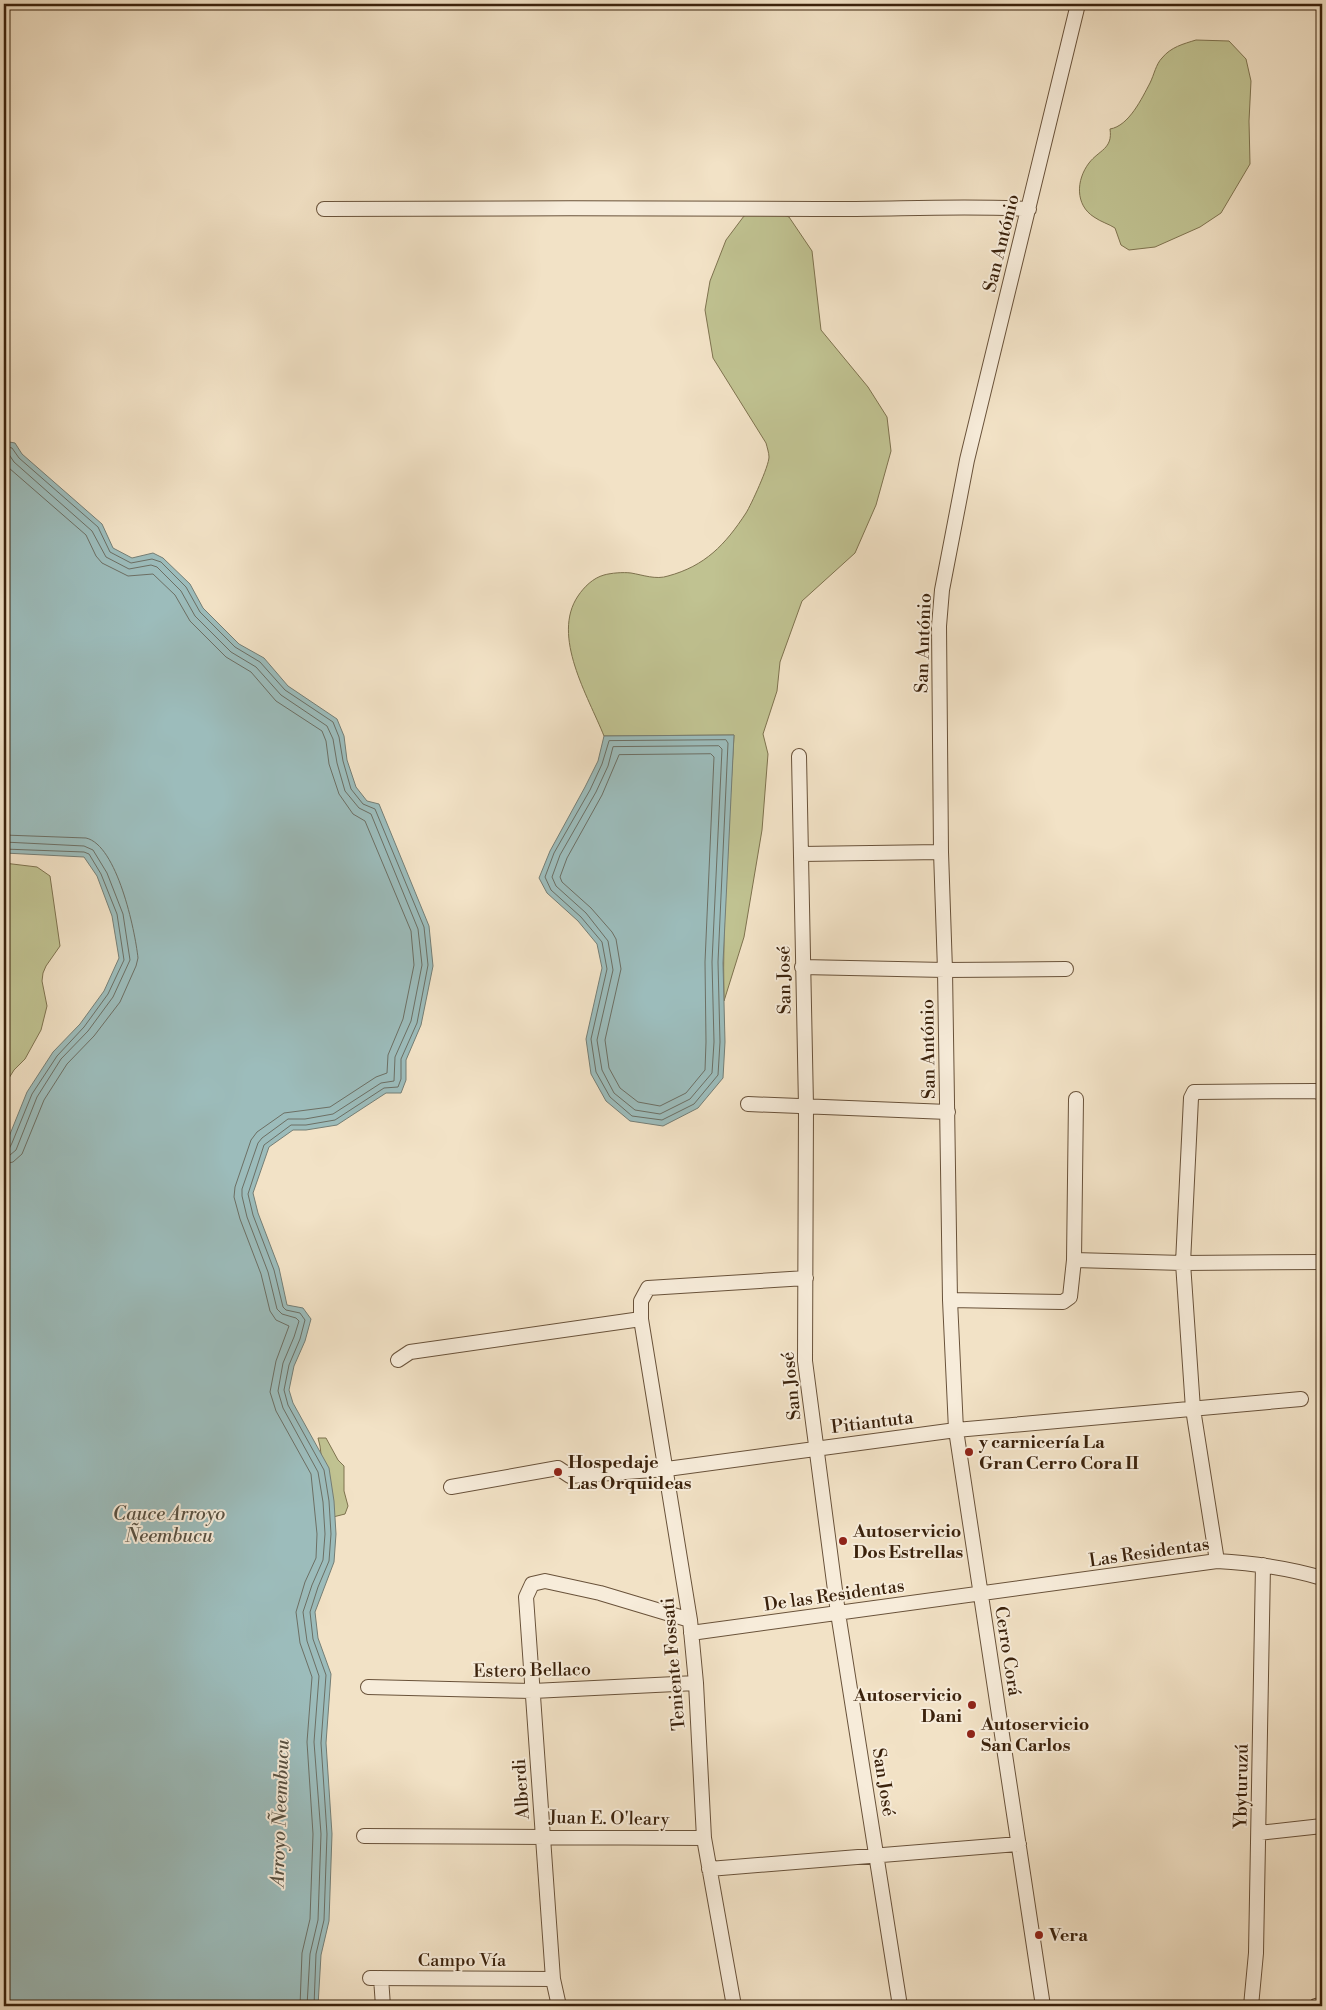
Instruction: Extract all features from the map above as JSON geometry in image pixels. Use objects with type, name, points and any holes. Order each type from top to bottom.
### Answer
[{"type":"street","name":"San António","points":[[950,1300],[948,1112],[941,852],[939,626],[942,590],[967,460],[1078,4]]},
{"type":"street","points":[[324,209],[861,209],[996,207],[1029,209]]},
{"type":"street","name":"San José","points":[[799,756],[806,1106],[805,1362],[838,1613],[900,2006]]},
{"type":"street","points":[[801,854],[941,852]]},
{"type":"street","points":[[802,967],[945,970],[1066,969]]},
{"type":"street","points":[[1217,1561],[1193,1409],[1184,1262],[1191,1098],[1194,1092],[1315,1090],[1322,1093]]},
{"type":"street","points":[[950,1300],[1062,1302],[1070,1297],[1074,1260],[1076,1099]]},
{"type":"street","points":[[748,1104],[948,1112]]},
{"type":"street","points":[[1074,1260],[1322,1262]]},
{"type":"street","name":"Teniente Fossati","points":[[734,2006],[704,1838],[696,1683],[691,1626],[667,1469],[641,1319],[641,1301],[648,1288],[806,1278]]},
{"type":"street","name":"Cerro Corá","points":[[950,1300],[956,1430],[1043,2006]]},
{"type":"street","points":[[398,1360],[410,1352],[641,1319]]},
{"type":"street","name":"Pitiantuta","points":[[451,1487],[558,1468],[570,1476],[667,1469],[956,1430],[1301,1399]]},
{"type":"street","name":"Las Residentas","points":[[981,1594],[1217,1561],[1264,1565],[1299,1571],[1322,1578]]},
{"type":"street","name":"Ybyturuzú","points":[[1251,2006],[1256,1953],[1264,1565]]},
{"type":"street","name":"De las Residentas","points":[[545,1581],[600,1593],[691,1626],[838,1613],[981,1594]]},
{"type":"street","name":"Alberdi","points":[[545,1581],[532,1584],[526,1597],[553,1979],[558,2006]]},
{"type":"street","name":"Estero Bellaco","points":[[368,1687],[533,1691],[696,1683]]},
{"type":"street","points":[[1259,1833],[1322,1826]]},
{"type":"street","name":"Juan E. O'leary","points":[[364,1836],[704,1838]]},
{"type":"street","points":[[709,1869],[1019,1844]]},
{"type":"street","name":"Campo Vía","points":[[383,2006],[376,1978],[553,1979]]},
{"type":"street","points":[[1316,2006],[1322,2005]]},
{"type":"green space","points":[[1196,40],[1229,41],[1246,59],[1251,81],[1249,121],[1250,164],[1221,213],[1200,227],[1155,247],[1129,250],[1121,245],[1115,228],[1094,217],[1083,206],[1080,192],[1082,177],[1089,163],[1107,145],[1110,129],[1123,123],[1134,110],[1150,83],[1160,60],[1173,49]]},
{"type":"green space","points":[[767,209],[789,217],[812,251],[821,330],[868,387],[887,417],[891,451],[876,505],[855,553],[802,601],[780,662],[777,691],[763,734],[768,754],[762,830],[744,937],[724,1001],[725,902],[734,735],[604,736],[575,666],[568,629],[571,612],[578,596],[586,586],[600,576],[631,573],[663,577],[681,572],[713,553],[730,535],[752,502],[768,462],[768,450],[766,443],[713,358],[705,310],[710,281],[726,240],[744,216]]},
{"type":"green space","points":[[4,863],[37,867],[50,876],[60,946],[43,973],[42,981],[47,1006],[41,1030],[25,1059],[14,1070],[4,1086]]},
{"type":"green space","points":[[318,1438],[326,1438],[338,1460],[344,1466],[344,1491],[348,1506],[345,1514],[329,1518],[320,1446]]},
{"type":"water","name":"Cauce Arroyo Ñeembucu","points":[[4,441],[15,443],[22,454],[102,524],[113,548],[132,558],[153,553],[163,558],[190,584],[203,608],[239,644],[264,658],[288,686],[337,719],[344,736],[347,760],[356,787],[367,801],[379,804],[429,926],[433,966],[421,1025],[406,1060],[406,1080],[401,1093],[386,1093],[337,1125],[293,1130],[269,1147],[253,1193],[258,1213],[279,1268],[287,1305],[303,1308],[311,1319],[305,1341],[294,1366],[289,1390],[293,1403],[329,1468],[334,1501],[336,1534],[334,1562],[315,1612],[318,1638],[331,1674],[326,1743],[332,1834],[329,1921],[321,1955],[318,2006],[6,2006],[4,1993],[4,1149],[27,1092],[53,1052],[80,1024],[104,991],[119,958],[112,916],[97,876],[84,857],[4,853]]},
{"type":"water","points":[[734,735],[723,963],[725,1042],[723,1078],[698,1108],[663,1126],[630,1121],[606,1101],[591,1074],[586,1039],[602,968],[597,944],[578,921],[547,893],[539,878],[550,851],[598,761],[604,736]]},
{"type":"place","name":"y carnicería La Gran Cerro Cora II","points":[[969,1452]]},
{"type":"place","name":"Hospedaje Las Orquideas","points":[[558,1472]]},
{"type":"place","name":"Autoservicio Dos Estrellas","points":[[843,1541]]},
{"type":"place","name":"Autoservicio Dani","points":[[972,1705]]},
{"type":"place","name":"Autoservicio San Carlos","points":[[971,1734]]},
{"type":"place","name":"Vera","points":[[1039,1935]]},
{"type":"water label","name":"Arroyo Ñeembucu","points":[[279,1813]]}]
